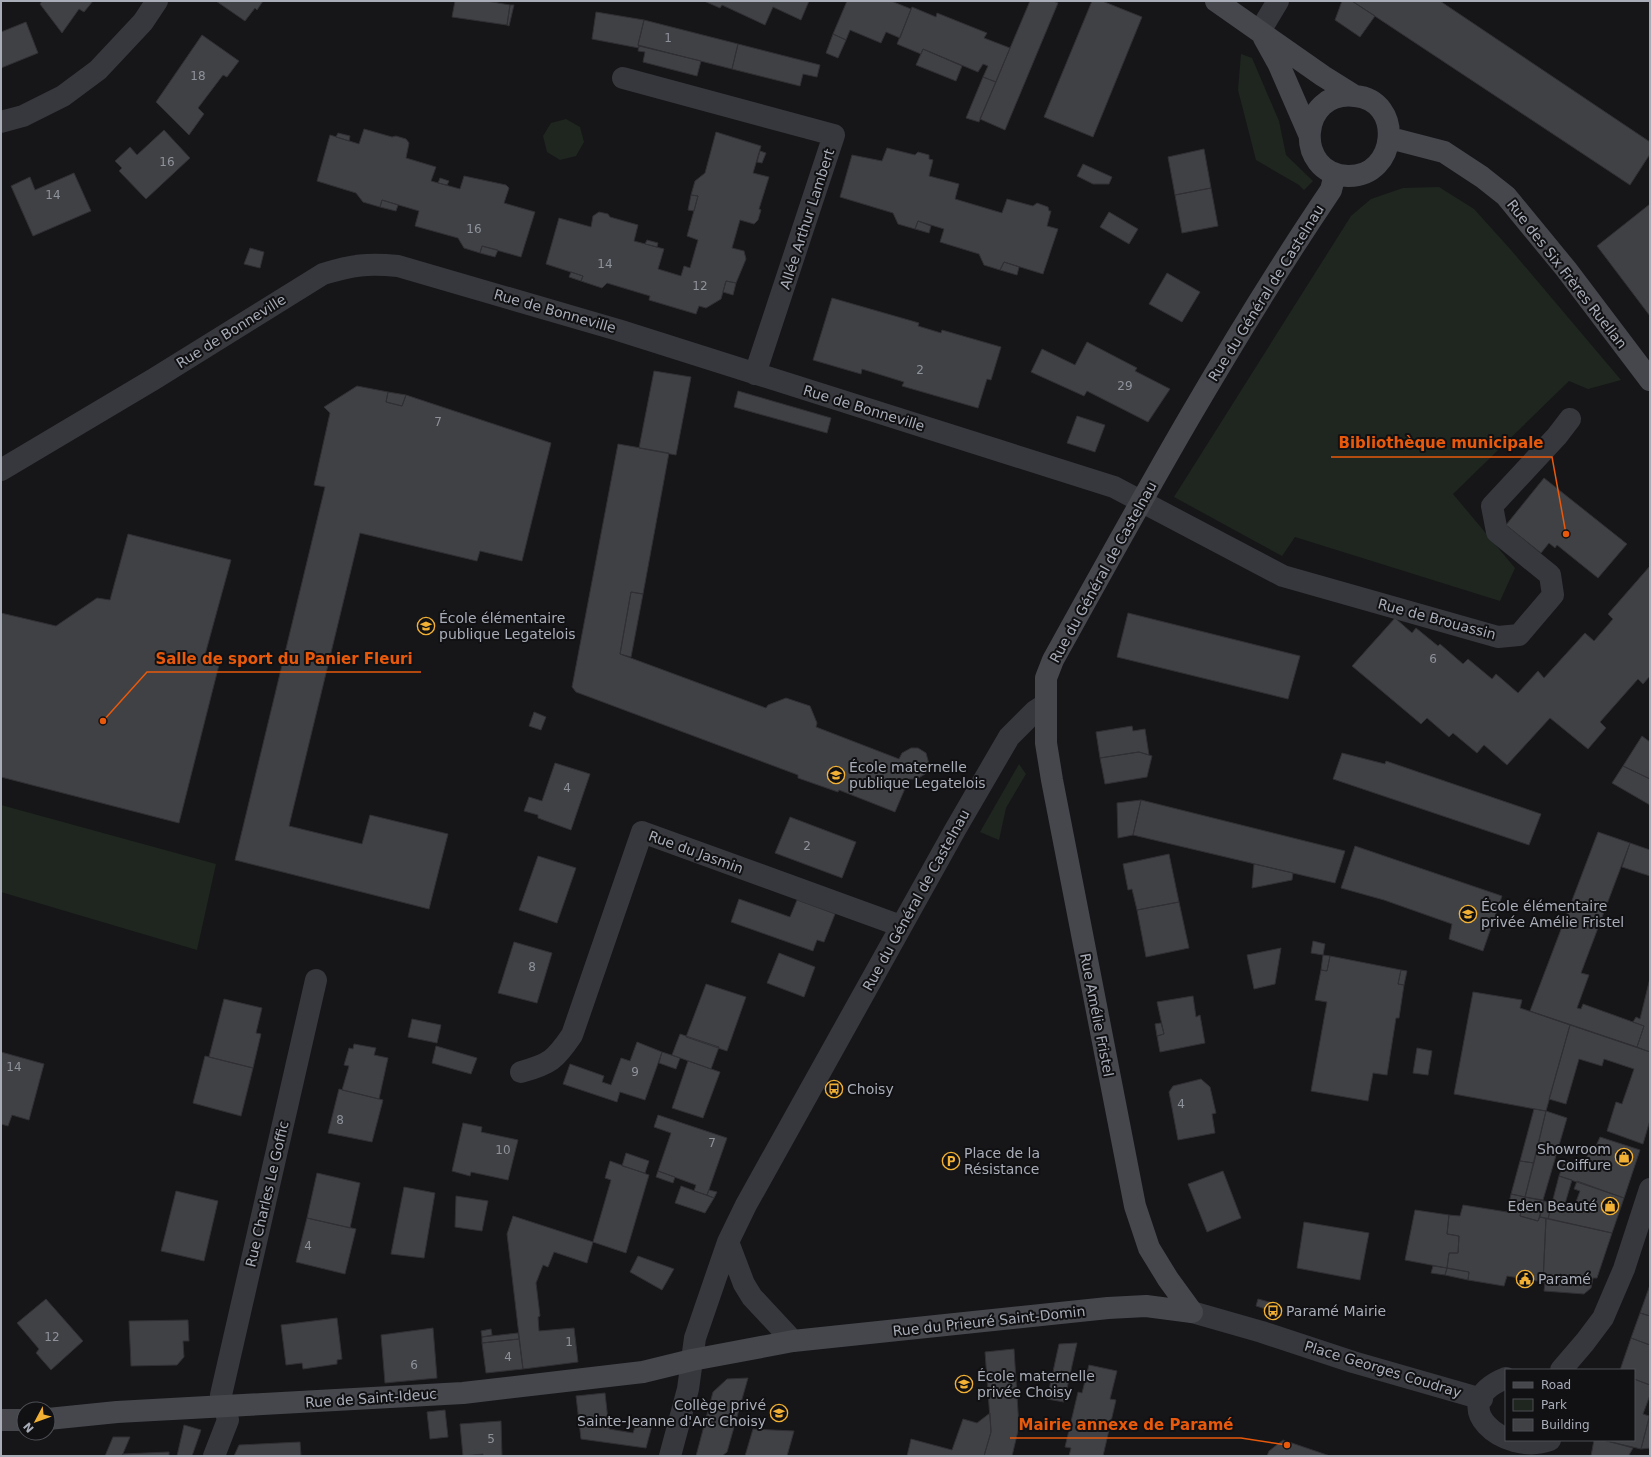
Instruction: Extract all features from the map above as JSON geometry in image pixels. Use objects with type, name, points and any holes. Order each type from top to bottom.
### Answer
[{"type":"main road","points":[[1216,1],[1323,76],[1355,96]]},
{"type":"main road","points":[[1260,31],[1279,65],[1309,134]]},
{"type":"main road","points":[[1347,95],[1355,96],[1361,96],[1373,103],[1383,113],[1388,125],[1390,138],[1387,151],[1371,170],[1359,175],[1347,176],[1335,174],[1323,166],[1314,156],[1309,143],[1309,129],[1314,116],[1322,106],[1333,98],[1347,95]]},
{"type":"main road","name":"Rue des Six Frères Ruellan","points":[[1390,138],[1444,152],[1482,177],[1506,196],[1566,269],[1650,380]]},
{"type":"main road","name":"Rue du Général de Castelnau","points":[[1046,704],[1046,678],[1053,660],[1141,501],[1273,279],[1330,190],[1335,174]]},
{"type":"main road","name":"Rue Amélie Fristel","points":[[1046,704],[1046,743],[1052,780],[1136,1206],[1149,1248],[1168,1279],[1192,1312]]},
{"type":"main road","name":"Rue du Prieuré Saint-Domin","points":[[692,1360],[793,1341],[1108,1308],[1146,1306],[1192,1312]]},
{"type":"main road","name":"Rue de Saint-Ideuc","points":[[56,1418],[117,1412],[463,1393],[643,1372],[692,1360]]},
{"type":"main road","points":[[1,1420],[16,1420]]},
{"type":"street","points":[[1,122],[23,116],[62,96],[98,70],[143,22],[157,1]]},
{"type":"street","points":[[1260,31],[1278,1]]},
{"type":"street","name":"Allée Arthur Lambert","points":[[623,78],[834,135],[755,374]]},
{"type":"street","name":"Rue de Bonneville","points":[[1,470],[154,380],[323,274],[352,266],[374,264],[398,266],[618,330],[1114,487],[1141,501]]},
{"type":"street","name":"Rue de Brouassin","points":[[1141,501],[1282,576],[1498,637],[1519,635],[1553,596],[1550,575],[1497,532],[1492,506],[1557,436],[1570,419]]},
{"type":"street","name":"Rue du Général de Castelnau","points":[[670,1456],[688,1389],[695,1338],[728,1242],[746,1205],[901,926],[1009,737],[1035,711],[1046,704]]},
{"type":"street","name":"Rue du Jasmin","points":[[521,1072],[541,1067],[558,1055],[572,1035],[642,832],[901,926]]},
{"type":"street","name":"Rue Charles Le Goffic","points":[[214,1456],[228,1420],[221,1395],[316,980]]},
{"type":"street","points":[[1562,1369],[1603,1318],[1624,1269],[1650,1189]]},
{"type":"street","points":[[728,1242],[744,1284],[752,1297],[793,1341]]},
{"type":"street","name":"Rue du Prieuré Saint-Domin","points":[[1192,1312],[1262,1332],[1284,1340]]},
{"type":"street","name":"Place Georges Coudray","points":[[1284,1340],[1352,1362],[1482,1399]]},
{"type":"street","points":[[1505,1378],[1498,1381],[1489,1389],[1482,1399],[1478,1412],[1480,1426],[1485,1438],[1494,1448],[1507,1454],[1520,1456],[1533,1453],[1544,1447],[1549,1441]]},
{"type":"green space","points":[[1241,54],[1252,58],[1279,121],[1286,155],[1313,181],[1304,190],[1299,185],[1256,160],[1238,90]]},
{"type":"green space","points":[[566,119],[580,127],[584,142],[576,156],[560,160],[547,152],[543,136],[551,123]]},
{"type":"green space","points":[[1439,187],[1474,209],[1511,250],[1621,380],[1588,389],[1569,381],[1453,494],[1515,568],[1500,601],[1295,537],[1282,556],[1174,497],[1351,216],[1371,199],[1403,188]]},
{"type":"green space","points":[[1019,764],[1026,774],[1006,808],[999,840],[980,832]]},
{"type":"green space","points":[[1,805],[216,864],[197,950],[1,892]]},
{"type":"building","points":[[42,1],[93,1],[84,12],[79,9],[62,33],[40,4]]},
{"type":"building","points":[[216,1],[263,1],[257,10],[255,8],[245,21]]},
{"type":"building","points":[[455,1],[486,1],[510,5],[507,25],[452,17]]},
{"type":"building","points":[[704,1],[809,1],[801,20],[773,7],[765,25],[722,5],[720,8]]},
{"type":"building","points":[[847,1],[891,1],[911,9],[900,38],[886,32],[881,43],[850,30],[846,40],[833,34]]},
{"type":"building","points":[[1030,1],[1053,1],[1058,3],[1005,130],[980,119]]},
{"type":"building","points":[[1092,1],[1102,1],[1142,17],[1093,137],[1044,117]]},
{"type":"building","points":[[1342,1],[1352,1],[1375,16],[1360,37],[1335,20]]},
{"type":"building","points":[[1352,1],[1440,1],[1650,142],[1650,154],[1630,185]]},
{"type":"building","points":[[510,5],[514,5],[509,26],[507,25]]},
{"type":"building","points":[[912,7],[936,17],[937,13],[987,33],[984,38],[1010,48],[996,82],[983,77],[988,66],[983,64],[978,72],[923,49],[921,54],[897,44]]},
{"type":"building","points":[[596,12],[644,20],[638,45],[639,48],[592,39]]},
{"type":"building","points":[[644,20],[738,44],[732,69],[638,45]]},
{"type":"building","points":[[26,22],[38,53],[1,68],[1,32]]},
{"type":"building","points":[[833,34],[846,40],[838,58],[826,53]]},
{"type":"building","points":[[202,35],[239,61],[227,77],[223,75],[198,108],[204,114],[189,135],[156,102]]},
{"type":"building","points":[[738,44],[820,65],[817,77],[803,74],[800,86],[732,69]]},
{"type":"building","points":[[639,46],[701,61],[697,76],[643,62],[645,52],[638,51]]},
{"type":"building","points":[[923,49],[962,66],[956,81],[916,65]]},
{"type":"building","points":[[983,77],[996,82],[979,122],[966,118]]},
{"type":"building","points":[[364,129],[392,137],[396,136],[406,139],[409,143],[406,158],[436,167],[431,181],[460,189],[464,176],[506,185],[509,188],[504,203],[535,212],[521,257],[482,246],[480,253],[464,248],[458,238],[415,226],[419,211],[382,200],[380,207],[363,202],[356,193],[317,181],[330,135],[359,144]]},
{"type":"building","points":[[164,130],[190,158],[146,199],[119,171],[122,168],[115,161],[130,147],[137,155]]},
{"type":"building","points":[[716,132],[761,146],[753,173],[769,177],[759,209],[761,210],[758,220],[754,224],[740,220],[732,248],[744,251],[746,259],[736,283],[726,281],[721,299],[706,308],[699,306],[696,314],[649,300],[650,296],[607,283],[602,288],[581,281],[583,276],[546,264],[559,218],[591,227],[593,216],[599,212],[608,214],[610,217],[638,225],[634,241],[664,249],[658,269],[681,276],[684,266],[690,268],[698,240],[687,236],[698,196],[691,195],[695,181],[705,173]]},
{"type":"building","points":[[338,133],[350,136],[349,141],[336,137]]},
{"type":"building","points":[[887,148],[915,155],[918,152],[929,155],[929,159],[933,160],[929,176],[959,184],[955,199],[1002,213],[1007,199],[1033,206],[1037,203],[1048,207],[1049,211],[1051,211],[1047,226],[1058,229],[1043,274],[1004,262],[1000,270],[984,265],[979,254],[940,242],[944,229],[918,221],[915,229],[898,224],[893,213],[840,197],[852,155],[882,161]]},
{"type":"building","points":[[1204,149],[1211,188],[1175,195],[1168,157]]},
{"type":"building","points":[[760,151],[766,153],[762,163],[757,162]]},
{"type":"building","points":[[1083,164],[1112,177],[1109,184],[1093,184],[1077,176]]},
{"type":"building","points":[[74,173],[91,211],[33,236],[11,186],[30,177],[35,190]]},
{"type":"building","points":[[440,178],[449,181],[447,185],[438,183]]},
{"type":"building","points":[[1211,188],[1218,226],[1182,233],[1175,195]]},
{"type":"building","points":[[691,195],[698,196],[694,211],[688,210]]},
{"type":"building","points":[[382,200],[398,205],[396,211],[380,207]]},
{"type":"building","points":[[1650,204],[1650,316],[1597,246]]},
{"type":"building","points":[[1109,212],[1138,229],[1129,244],[1100,227]]},
{"type":"building","points":[[918,221],[931,226],[929,233],[915,229]]},
{"type":"building","points":[[647,240],[658,243],[657,247],[645,244]]},
{"type":"building","points":[[482,246],[498,250],[495,257],[480,253]]},
{"type":"building","points":[[250,248],[264,252],[260,268],[244,264]]},
{"type":"building","points":[[1004,262],[1019,267],[1017,275],[1000,270]]},
{"type":"building","points":[[571,272],[583,276],[581,281],[569,277]]},
{"type":"building","points":[[1167,273],[1200,292],[1182,322],[1149,304]]},
{"type":"building","points":[[726,281],[736,283],[733,295],[723,292]]},
{"type":"building","points":[[832,298],[919,323],[918,326],[941,333],[942,330],[1001,347],[991,380],[987,379],[978,408],[902,386],[904,382],[862,369],[861,374],[813,360]]},
{"type":"building","points":[[1087,342],[1137,368],[1135,371],[1170,389],[1148,422],[1087,391],[1084,396],[1031,372],[1042,349],[1075,365]]},
{"type":"building","points":[[654,371],[691,377],[676,455],[639,448]]},
{"type":"building","points":[[357,386],[388,392],[386,402],[402,406],[406,395],[551,443],[522,561],[480,551],[477,561],[360,533],[289,826],[362,844],[370,815],[448,834],[429,909],[235,860],[325,487],[314,485],[330,413],[324,407]]},
{"type":"building","points":[[738,391],[831,418],[827,433],[734,407]]},
{"type":"building","points":[[388,392],[406,395],[402,406],[386,402]]},
{"type":"building","points":[[1077,416],[1105,425],[1095,452],[1067,443]]},
{"type":"building","points":[[618,444],[669,453],[643,594],[631,592],[620,654],[766,708],[768,705],[786,698],[810,706],[817,723],[816,727],[899,759],[902,753],[911,748],[918,748],[926,753],[929,764],[925,774],[917,779],[909,779],[895,812],[839,790],[838,792],[798,778],[798,775],[576,692],[572,687]]},
{"type":"building","points":[[1544,478],[1627,544],[1598,578],[1557,545],[1555,548],[1549,543],[1541,553],[1506,525]]},
{"type":"building","points":[[128,534],[231,560],[203,662],[219,665],[179,823],[1,777],[1,613],[56,626],[97,598],[110,600]]},
{"type":"building","points":[[1650,566],[1650,676],[1643,684],[1638,679],[1600,722],[1606,728],[1588,749],[1550,718],[1507,765],[1484,745],[1477,753],[1453,733],[1449,737],[1427,718],[1421,724],[1352,666],[1395,618],[1412,633],[1416,628],[1438,646],[1440,644],[1463,664],[1468,659],[1492,679],[1496,674],[1518,693],[1538,671],[1544,678],[1585,633],[1594,641],[1613,619],[1608,614]]},
{"type":"building","points":[[631,592],[643,594],[631,657],[620,654]]},
{"type":"building","points":[[1128,613],[1300,656],[1288,699],[1117,657]]},
{"type":"building","points":[[534,712],[546,717],[541,730],[529,726]]},
{"type":"building","points":[[1132,726],[1133,731],[1145,729],[1149,755],[1139,752],[1100,758],[1096,732]]},
{"type":"building","points":[[1642,736],[1650,742],[1650,779],[1623,766]]},
{"type":"building","points":[[1139,752],[1152,756],[1147,777],[1105,784],[1100,758]]},
{"type":"building","points":[[1342,753],[1385,764],[1386,761],[1541,814],[1529,845],[1333,779]]},
{"type":"building","points":[[555,763],[590,774],[571,830],[538,818],[538,815],[524,811],[529,797],[542,801]]},
{"type":"building","points":[[1623,766],[1650,779],[1650,805],[1612,783]]},
{"type":"building","points":[[1141,800],[1345,851],[1335,883],[1133,835]]},
{"type":"building","points":[[1141,800],[1133,835],[1118,838],[1117,803]]},
{"type":"building","points":[[790,817],[856,842],[842,878],[775,853]]},
{"type":"building","points":[[1598,832],[1630,843],[1581,973],[1589,975],[1577,1008],[1581,1009],[1583,1004],[1644,1026],[1637,1047],[1530,1011]]},
{"type":"building","points":[[1630,843],[1650,850],[1650,876],[1622,867]]},
{"type":"building","points":[[1355,846],[1502,896],[1483,951],[1449,939],[1452,924],[1384,900],[1341,888]]},
{"type":"building","points":[[1169,854],[1179,902],[1137,910],[1132,889],[1128,890],[1123,864]]},
{"type":"building","points":[[538,856],[576,868],[557,923],[519,910]]},
{"type":"building","points":[[1254,864],[1293,873],[1292,880],[1252,888]]},
{"type":"building","points":[[739,899],[790,917],[797,900],[835,914],[824,942],[817,940],[813,951],[731,922]]},
{"type":"building","points":[[1179,902],[1189,948],[1146,957],[1137,910]]},
{"type":"building","points":[[1313,941],[1325,944],[1323,955],[1311,953]]},
{"type":"building","points":[[514,942],[552,953],[537,1003],[498,993]]},
{"type":"building","points":[[1281,948],[1275,984],[1254,989],[1247,955]]},
{"type":"building","points":[[779,953],[815,967],[804,997],[767,983]]},
{"type":"building","points":[[1323,955],[1330,956],[1327,971],[1321,970]]},
{"type":"building","points":[[1330,956],[1401,970],[1398,984],[1404,985],[1399,1018],[1396,1018],[1387,1075],[1373,1073],[1368,1101],[1311,1091],[1327,1002],[1315,1000],[1321,970],[1327,971]]},
{"type":"building","points":[[1401,970],[1407,971],[1404,985],[1398,984]]},
{"type":"building","points":[[1650,978],[1650,1052],[1637,1047],[1644,1026],[1633,1022],[1636,1017],[1640,1019]]},
{"type":"building","points":[[706,984],[746,997],[727,1051],[686,1037]]},
{"type":"building","points":[[1473,992],[1522,1000],[1520,1008],[1570,1025],[1546,1111],[1454,1094]]},
{"type":"building","points":[[1193,996],[1196,1017],[1200,1015],[1205,1043],[1160,1052],[1157,1036],[1164,1034],[1157,1002]]},
{"type":"building","points":[[224,999],[262,1008],[256,1033],[261,1034],[253,1068],[209,1057]]},
{"type":"building","points":[[412,1019],[441,1025],[437,1043],[408,1037]]},
{"type":"building","points":[[1161,1023],[1164,1034],[1157,1036],[1155,1024]]},
{"type":"building","points":[[1570,1025],[1650,1052],[1650,1120],[1643,1144],[1607,1131],[1616,1102],[1622,1104],[1634,1069],[1604,1059],[1602,1066],[1579,1059],[1566,1104],[1549,1099]]},
{"type":"building","points":[[680,1034],[719,1047],[711,1069],[672,1055]]},
{"type":"building","points":[[637,1042],[662,1052],[645,1100],[620,1092],[617,1102],[563,1084],[570,1064],[604,1076],[602,1082],[611,1085],[621,1058],[630,1061]]},
{"type":"building","points":[[354,1044],[376,1048],[374,1055],[388,1058],[379,1099],[342,1090],[349,1066],[344,1065],[349,1048],[353,1049]]},
{"type":"building","points":[[436,1046],[477,1058],[471,1074],[432,1063]]},
{"type":"building","points":[[1417,1048],[1432,1051],[1428,1075],[1413,1073]]},
{"type":"building","points":[[1,1052],[44,1064],[29,1120],[12,1115],[8,1126],[1,1124]]},
{"type":"building","points":[[662,1052],[680,1058],[676,1069],[659,1063]]},
{"type":"building","points":[[205,1056],[253,1068],[241,1116],[193,1103]]},
{"type":"building","points":[[688,1061],[720,1072],[703,1118],[672,1108]]},
{"type":"building","points":[[1201,1079],[1210,1087],[1216,1113],[1212,1114],[1215,1133],[1178,1140],[1169,1092],[1173,1086]]},
{"type":"building","points":[[339,1089],[383,1100],[372,1142],[328,1133]]},
{"type":"building","points":[[1534,1109],[1546,1111],[1534,1163],[1520,1161]]},
{"type":"building","points":[[1546,1111],[1567,1118],[1543,1200],[1525,1197]]},
{"type":"building","points":[[658,1115],[727,1138],[707,1195],[694,1191],[696,1185],[658,1171],[671,1133],[654,1127]]},
{"type":"building","points":[[463,1123],[482,1127],[481,1132],[518,1140],[508,1180],[471,1172],[470,1176],[452,1171]]},
{"type":"building","points":[[1600,1137],[1640,1150],[1624,1198],[1559,1176],[1565,1160],[1588,1167],[1591,1161],[1586,1159],[1589,1152],[1593,1153]]},
{"type":"building","points":[[626,1153],[649,1161],[645,1173],[622,1166]]},
{"type":"building","points":[[610,1161],[649,1175],[626,1253],[593,1242],[611,1180],[605,1178]]},
{"type":"building","points":[[1520,1161],[1534,1163],[1525,1197],[1511,1194]]},
{"type":"building","points":[[658,1171],[675,1177],[673,1183],[656,1177]]},
{"type":"building","points":[[1223,1171],[1241,1218],[1207,1232],[1188,1184]]},
{"type":"building","points":[[317,1173],[360,1183],[350,1228],[307,1218]]},
{"type":"building","points":[[1559,1176],[1572,1180],[1564,1207],[1552,1203]]},
{"type":"building","points":[[1577,1181],[1624,1198],[1612,1233],[1548,1219],[1552,1203],[1573,1210],[1580,1191],[1574,1189]]},
{"type":"building","points":[[681,1186],[714,1198],[705,1213],[675,1203]]},
{"type":"building","points":[[404,1187],[435,1193],[424,1258],[391,1254]]},
{"type":"building","points":[[709,1190],[717,1192],[714,1198],[707,1195]]},
{"type":"building","points":[[176,1191],[218,1201],[204,1261],[161,1251]]},
{"type":"building","points":[[1511,1194],[1525,1197],[1520,1216],[1538,1221],[1540,1217],[1546,1218],[1543,1282],[1507,1276],[1504,1286],[1468,1280],[1469,1272],[1447,1268],[1449,1253],[1458,1253],[1459,1236],[1447,1234],[1449,1215],[1460,1216],[1463,1205],[1507,1212]]},
{"type":"building","points":[[456,1196],[488,1201],[482,1231],[455,1227]]},
{"type":"building","points":[[1525,1197],[1544,1201],[1538,1221],[1520,1216]]},
{"type":"building","points":[[1544,1201],[1552,1203],[1548,1219],[1540,1217]]},
{"type":"building","points":[[1415,1210],[1449,1215],[1447,1234],[1459,1236],[1458,1253],[1449,1253],[1447,1268],[1405,1260]]},
{"type":"building","points":[[513,1216],[593,1242],[587,1263],[554,1252],[548,1267],[543,1265],[536,1283],[540,1316],[538,1317],[539,1331],[574,1328],[578,1362],[523,1369],[507,1234]]},
{"type":"building","points":[[307,1218],[356,1229],[345,1274],[296,1262]]},
{"type":"building","points":[[1546,1218],[1612,1233],[1597,1278],[1593,1278],[1591,1288],[1584,1294],[1544,1291],[1545,1283],[1543,1282]]},
{"type":"building","points":[[1304,1222],[1369,1233],[1360,1280],[1297,1268]]},
{"type":"building","points":[[638,1256],[674,1269],[662,1290],[630,1272]]},
{"type":"building","points":[[1433,1266],[1447,1268],[1445,1275],[1431,1273]]},
{"type":"building","points":[[1447,1268],[1469,1272],[1468,1280],[1445,1275]]},
{"type":"building","points":[[1650,1285],[1650,1316],[1640,1313]]},
{"type":"building","points":[[46,1299],[83,1341],[51,1370],[36,1353],[39,1349],[17,1323]]},
{"type":"building","points":[[1258,1299],[1277,1304],[1275,1312],[1256,1306]]},
{"type":"building","points":[[1640,1313],[1650,1316],[1650,1345],[1631,1338]]},
{"type":"building","points":[[337,1318],[342,1359],[337,1360],[337,1364],[303,1369],[302,1363],[286,1365],[281,1325]]},
{"type":"building","points":[[188,1320],[189,1341],[183,1341],[184,1357],[177,1365],[131,1366],[129,1321]]},
{"type":"building","points":[[433,1328],[437,1378],[385,1383],[381,1335]]},
{"type":"building","points":[[491,1329],[492,1335],[482,1337],[481,1331]]},
{"type":"building","points":[[518,1333],[519,1339],[482,1343],[482,1337]]},
{"type":"building","points":[[1631,1338],[1650,1345],[1650,1385],[1635,1379],[1635,1369],[1620,1369]]},
{"type":"building","points":[[519,1339],[523,1369],[486,1373],[482,1343]]},
{"type":"building","points":[[1077,1343],[1064,1402],[1047,1399],[1059,1344]]},
{"type":"building","points":[[1014,1349],[1019,1427],[1012,1456],[984,1456],[991,1432],[985,1352]]},
{"type":"building","points":[[1089,1365],[1117,1371],[1110,1399],[1116,1400],[1103,1456],[1069,1456],[1071,1448],[1065,1447],[1078,1392],[1082,1393]]},
{"type":"building","points":[[748,1378],[727,1452],[722,1456],[696,1456],[713,1392],[727,1379]]},
{"type":"building","points":[[1635,1379],[1650,1385],[1650,1395],[1643,1414],[1649,1416],[1649,1418],[1641,1449],[1607,1441],[1635,1441]]},
{"type":"building","points":[[605,1393],[609,1429],[633,1433],[637,1421],[653,1422],[646,1448],[581,1439],[576,1396]]},
{"type":"building","points":[[445,1410],[448,1437],[430,1439],[427,1412]]},
{"type":"building","points":[[990,1413],[991,1432],[984,1456],[907,1456],[911,1439],[952,1450],[963,1419],[977,1423]]},
{"type":"building","points":[[1649,1418],[1650,1448],[1641,1449]]},
{"type":"building","points":[[501,1421],[502,1456],[483,1456],[483,1454],[463,1456],[460,1424]]},
{"type":"building","points":[[184,1425],[201,1430],[192,1456],[177,1456]]},
{"type":"building","points":[[753,1429],[794,1431],[787,1456],[745,1456]]},
{"type":"building","points":[[113,1437],[130,1437],[122,1456],[105,1456]]},
{"type":"building","points":[[1283,1440],[1330,1456],[1267,1456],[1269,1451]]},
{"type":"building","points":[[1594,1441],[1607,1441],[1633,1448],[1629,1455],[1634,1456],[1591,1456]]},
{"type":"building","points":[[300,1442],[301,1456],[234,1456],[239,1445]]},
{"type":"building","points":[[169,1452],[169,1456],[122,1456],[123,1454]]},
{"type":"place","name":"Bibliothèque municipale","points":[[1566,534]]},
{"type":"place","name":"École élémentaire publique Legatelois","points":[[426,626]]},
{"type":"place","name":"Salle de sport du Panier Fleuri","points":[[103,721]]},
{"type":"place","name":"École maternelle publique Legatelois","points":[[836,775]]},
{"type":"place","name":"École élémentaire privée Amélie Fristel","points":[[1468,914]]},
{"type":"place","name":"Choisy","points":[[834,1089]]},
{"type":"place","name":"Showroom Coiffure","points":[[1624,1157]]},
{"type":"place","name":"Place de la Résistance","points":[[951,1161]]},
{"type":"place","name":"Eden Beauté","points":[[1610,1206]]},
{"type":"place","name":"Paramé","points":[[1525,1279]]},
{"type":"place","name":"Paramé Mairie","points":[[1273,1311]]},
{"type":"place","name":"École maternelle privée Choisy","points":[[964,1384]]},
{"type":"place","name":"Collège privé Sainte-Jeanne d'Arc Choisy","points":[[779,1413]]},
{"type":"place","name":"Mairie annexe de Paramé","points":[[1287,1445]]}]
